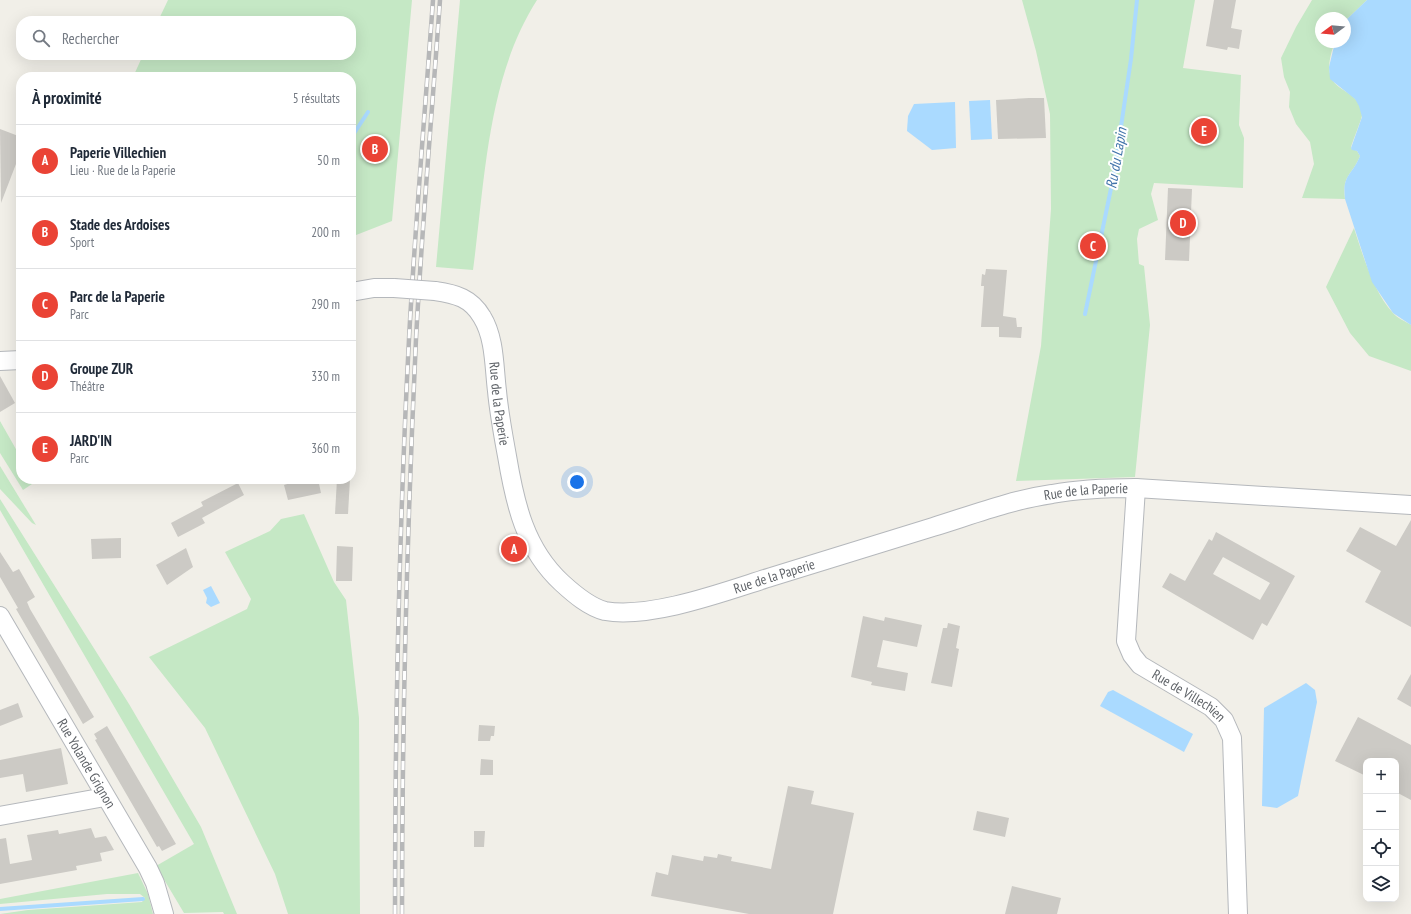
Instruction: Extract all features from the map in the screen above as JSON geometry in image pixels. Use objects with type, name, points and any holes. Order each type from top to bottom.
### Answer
[{"type":"street","name":"Rue de la Paperie","points":[[356,291],[374,288],[394,288],[448,293],[466,299],[479,312],[487,326],[491,340],[498,407],[513,492],[523,525],[529,539],[550,572],[578,596],[600,609],[624,612],[686,603],[977,513],[1035,497],[1082,490],[1136,488],[1411,504]]},
{"type":"street","points":[[0,361],[16,360]]},
{"type":"street","name":"Rue de Villechien","points":[[1136,488],[1126,641],[1132,655],[1140,666],[1211,707],[1224,720],[1232,738],[1238,914]]},
{"type":"street","name":"Rue Yolande Grignon","points":[[0,616],[148,868],[155,883],[164,914]]},
{"type":"street","points":[[0,816],[105,797]]},
{"type":"green space","points":[[168,0],[412,0],[392,221],[356,235],[356,72],[135,72],[141,60],[356,60],[356,16],[160,16]]},
{"type":"green space","points":[[460,0],[537,0],[520,30],[498,96],[485,166],[473,270],[436,267]]},
{"type":"green space","points":[[1022,0],[1195,0],[1183,68],[1241,75],[1239,125],[1244,138],[1243,188],[1154,183],[1151,194],[1158,220],[1139,229],[1137,239],[1139,264],[1144,266],[1150,325],[1135,477],[1016,481],[1041,346],[1051,209],[1050,114],[1036,51]]},
{"type":"green space","points":[[1312,0],[1367,0],[1351,15],[1351,12],[1315,12],[1315,48],[1333,48],[1330,60],[1330,73],[1340,88],[1354,98],[1360,105],[1362,115],[1351,148],[1357,151],[1360,156],[1346,180],[1344,191],[1345,199],[1302,198],[1314,164],[1310,142],[1296,124],[1289,107],[1290,92],[1284,77],[1281,58],[1296,27]]},
{"type":"green space","points":[[1354,228],[1369,272],[1380,295],[1395,315],[1411,325],[1411,371],[1369,356],[1350,333],[1326,287]]},
{"type":"green space","points":[[0,421],[16,449],[16,479],[0,453]]},
{"type":"green space","points":[[0,466],[36,525],[32,523],[0,489]]},
{"type":"green space","points":[[19,484],[32,484],[23,490]]},
{"type":"green space","points":[[0,499],[129,704],[201,827],[237,914],[224,914],[223,912],[184,913],[156,866],[194,844],[0,510]]},
{"type":"green space","points":[[304,514],[334,582],[346,600],[359,718],[360,914],[288,914],[275,874],[205,728],[149,657],[247,609],[251,599],[225,552],[270,531],[281,519]]},
{"type":"green space","points":[[138,873],[148,894],[153,914],[0,914],[28,910],[142,902],[145,898],[140,894],[107,894],[0,904],[0,899]]},
{"type":"water","points":[[1367,0],[1411,0],[1411,325],[1393,313],[1372,282],[1345,199],[1344,191],[1346,180],[1360,156],[1357,151],[1352,150],[1351,148],[1362,117],[1355,99],[1330,79],[1329,67],[1334,48],[1351,48],[1351,15]]},
{"type":"water","points":[[990,100],[992,139],[971,140],[969,101]]},
{"type":"water","points":[[955,102],[956,148],[932,150],[907,131],[908,116],[914,104]]},
{"type":"water","points":[[211,586],[220,603],[211,607],[206,603],[207,598],[203,590]]},
{"type":"water","points":[[1306,683],[1315,690],[1317,702],[1298,796],[1277,808],[1262,806],[1264,708]]},
{"type":"water","points":[[1113,690],[1193,734],[1184,752],[1100,706],[1108,692]]},
{"type":"building","points":[[1214,0],[1236,0],[1231,28],[1242,30],[1239,49],[1228,47],[1227,50],[1206,46]]},
{"type":"building","points":[[1044,98],[1046,138],[998,139],[996,100]]},
{"type":"building","points":[[0,129],[16,135],[16,164],[1,203]]},
{"type":"building","points":[[1168,188],[1192,189],[1189,261],[1165,260]]},
{"type":"building","points":[[986,269],[1007,270],[1003,316],[1016,318],[1017,327],[1022,327],[1021,338],[999,337],[999,327],[981,327],[984,286],[981,286],[982,274],[985,275]]},
{"type":"building","points":[[0,376],[15,403],[0,412]]},
{"type":"building","points":[[236,484],[238,484],[244,495],[202,518],[205,523],[178,537],[171,523],[203,506],[201,502]]},
{"type":"building","points":[[319,484],[321,493],[288,500],[284,485]]},
{"type":"building","points":[[337,484],[350,484],[348,514],[335,514]]},
{"type":"building","points":[[1411,520],[1411,627],[1365,602],[1381,571],[1346,551],[1360,527],[1396,546]]},
{"type":"building","points":[[1216,532],[1295,576],[1267,626],[1262,623],[1253,640],[1162,587],[1170,573],[1185,581],[1209,539],[1212,541]],"holes":[[[1223,557],[1270,583],[1260,600],[1213,574]]]},
{"type":"building","points":[[121,538],[121,558],[92,559],[91,539]]},
{"type":"building","points":[[337,546],[353,547],[352,581],[336,581]]},
{"type":"building","points":[[186,548],[193,567],[167,585],[156,565]]},
{"type":"building","points":[[0,552],[13,572],[19,569],[35,597],[27,602],[30,609],[94,717],[83,724],[16,609],[18,608],[0,577]]},
{"type":"building","points":[[863,616],[884,621],[885,617],[922,625],[917,647],[883,640],[877,667],[908,673],[905,691],[871,685],[872,682],[851,677]]},
{"type":"building","points":[[948,623],[960,626],[956,648],[959,649],[952,687],[931,683],[943,628],[947,628]]},
{"type":"building","points":[[1411,674],[1411,707],[1397,699]]},
{"type":"building","points":[[18,703],[23,717],[0,726],[0,710]]},
{"type":"building","points":[[1358,717],[1411,745],[1411,800],[1399,794],[1399,758],[1363,758],[1363,775],[1335,761]]},
{"type":"building","points":[[479,725],[495,726],[494,736],[491,736],[490,741],[478,741]]},
{"type":"building","points":[[107,726],[176,844],[162,851],[159,846],[157,847],[95,740],[97,739],[94,734]]},
{"type":"building","points":[[61,748],[68,784],[26,792],[23,774],[0,778],[0,760]]},
{"type":"building","points":[[481,759],[493,760],[493,775],[480,775]]},
{"type":"building","points":[[788,786],[814,791],[811,804],[854,813],[833,914],[749,914],[651,896],[656,872],[668,875],[672,855],[703,861],[704,856],[717,858],[718,854],[732,857],[731,861],[771,869]]},
{"type":"building","points":[[977,811],[1009,818],[1005,837],[973,830]]},
{"type":"building","points":[[91,828],[95,838],[106,836],[114,850],[100,853],[102,861],[76,866],[77,870],[0,884],[0,839],[6,838],[10,864],[32,860],[27,835],[58,830],[59,834]]},
{"type":"building","points":[[474,831],[485,831],[484,847],[474,847]]},
{"type":"building","points":[[1012,886],[1061,898],[1057,914],[1005,914]]},
{"type":"waterway","name":"Ru du Lapin","points":[[1085,314],[1114,174],[1131,59],[1137,0]]},
{"type":"waterway","points":[[356,130],[368,112]]},
{"type":"waterway","points":[[0,909],[143,899]]},
{"type":"railway","points":[[395,914],[398,626],[403,483],[414,254],[433,0]]},
{"type":"railway","points":[[402,914],[404,698],[413,411],[421,254],[440,0]]},
{"type":"place","name":"JARD'IN","points":[[1204,131]]},
{"type":"place","name":"Stade des Ardoises","points":[[375,149]]},
{"type":"place","name":"Groupe ZUR","points":[[1183,223]]},
{"type":"place","name":"Parc de la Paperie","points":[[1093,246]]},
{"type":"place","name":"Paperie Villechien","points":[[514,549]]}]
